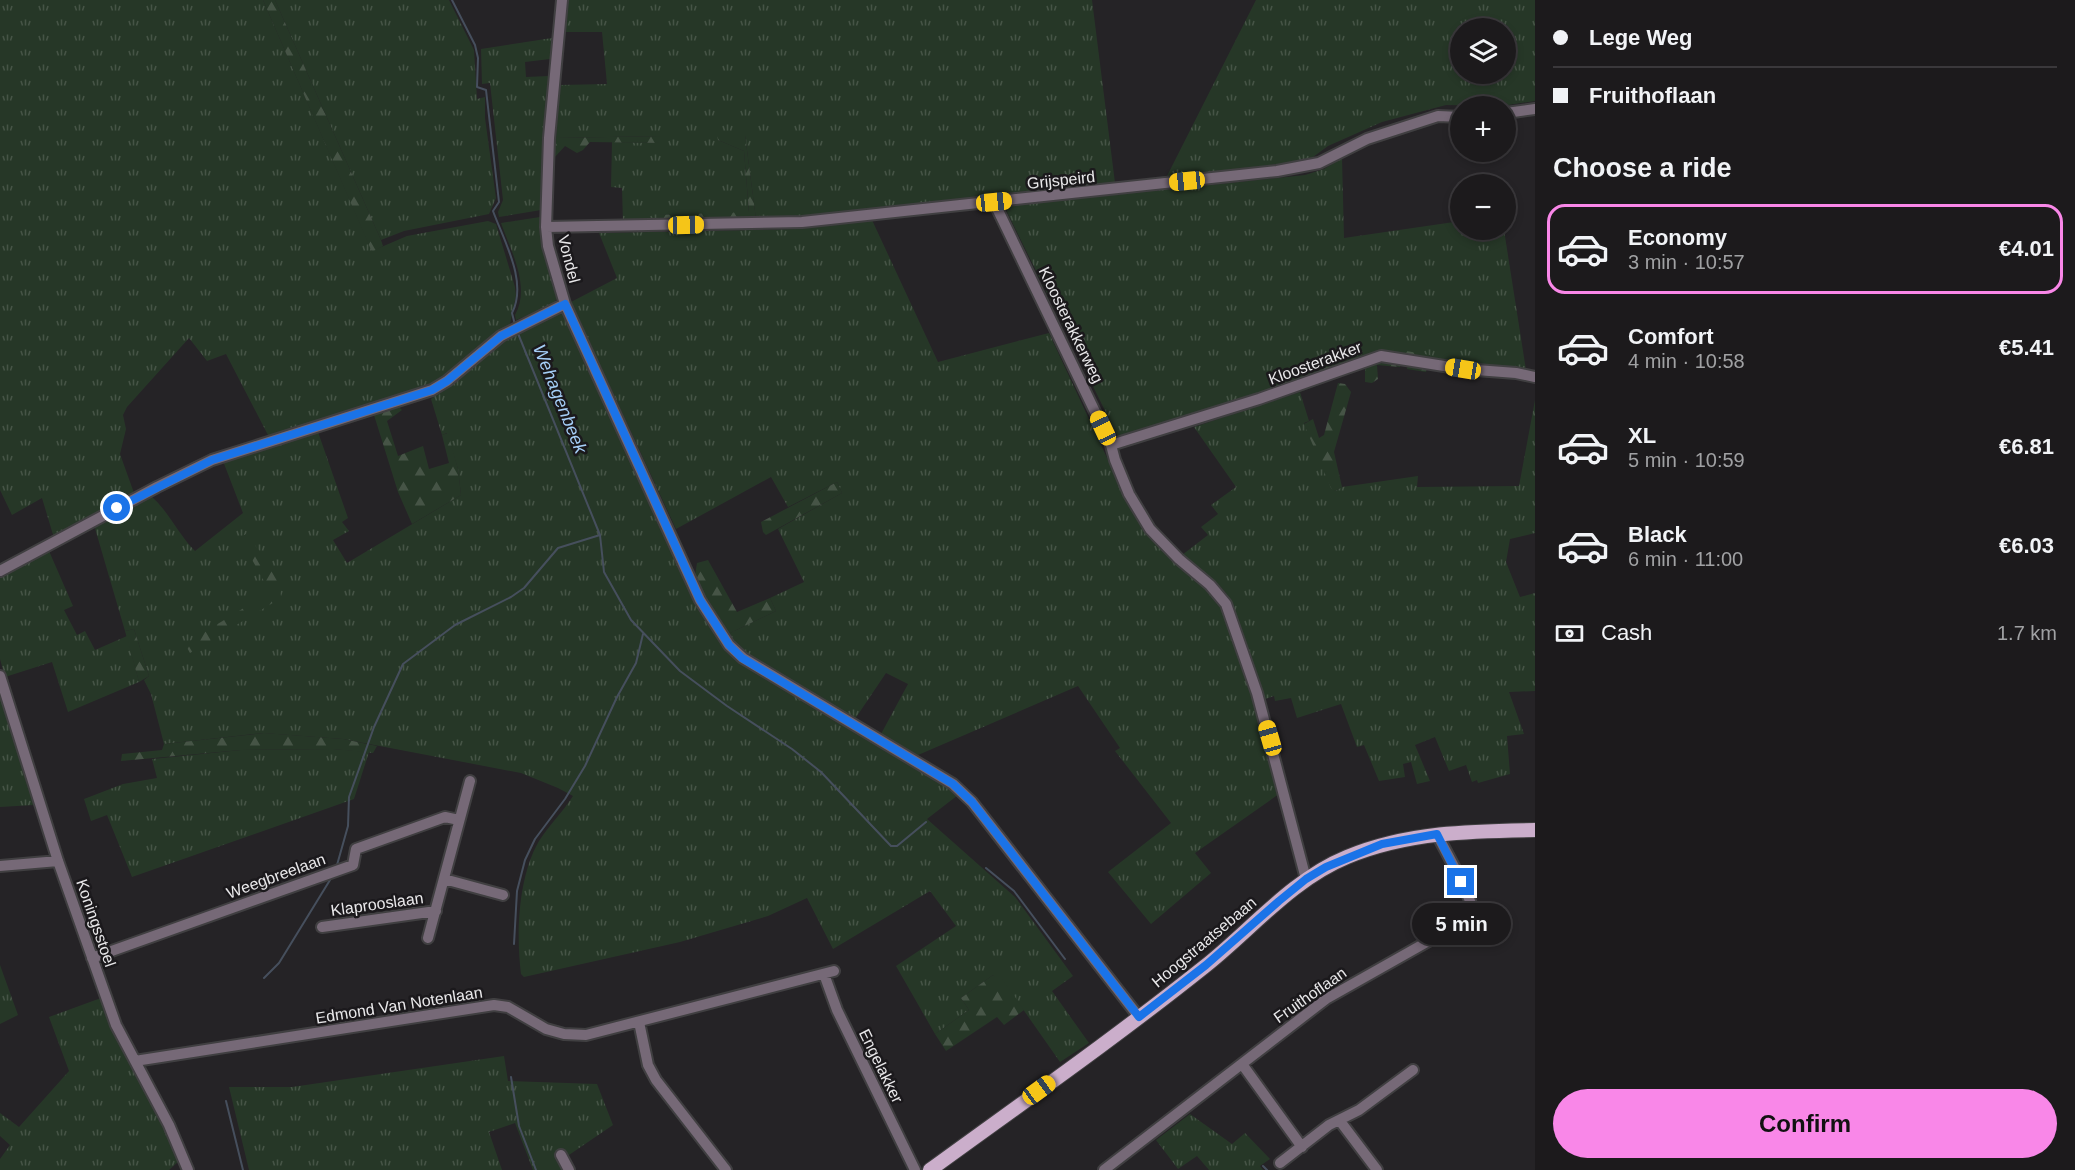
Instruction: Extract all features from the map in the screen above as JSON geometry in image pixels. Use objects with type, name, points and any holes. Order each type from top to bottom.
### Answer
[{"type":"main road","name":"Hoogstraatsebaan","points":[[930,1170],[1139,1017],[1206,965],[1306,879],[1348,856],[1382,844],[1437,834],[1535,830]]},
{"type":"street","name":"Vondel","points":[[562,0],[549,138],[546,226],[548,246],[565,304],[700,600],[729,645],[742,658],[933,772],[972,802],[1139,1017]]},
{"type":"street","points":[[1516,112],[1535,109]]},
{"type":"street","name":"Grijspeird","points":[[546,226],[802,222],[1300,168],[1319,163],[1367,139],[1438,116],[1450,117]]},
{"type":"street","name":"Kloosterakkerweg","points":[[994,202],[1111,445],[1129,494],[1150,529],[1179,559],[1210,585],[1226,604],[1257,693],[1306,879]]},
{"type":"street","points":[[0,571],[156,487],[212,460],[432,390],[447,381],[501,336],[565,304]]},
{"type":"street","name":"Kloosterakker","points":[[1111,445],[1259,399],[1382,356],[1463,369],[1535,376]]},
{"type":"street","name":"Koningsstoel","points":[[0,676],[58,861],[116,1024],[169,1125],[188,1170]]},
{"type":"street","name":"Klaprooslaan","points":[[428,938],[470,780]]},
{"type":"street","name":"Weegbreelaan","points":[[92,958],[353,865],[356,849],[445,817],[459,820]]},
{"type":"street","name":"Fruithoflaan","points":[[1104,1170],[1326,999],[1473,916],[1474,909],[1467,893],[1437,834]]},
{"type":"street","points":[[1,869],[58,861]]},
{"type":"street","name":"Klaprooslaan","points":[[444,879],[503,895]]},
{"type":"street","name":"Klaprooslaan","points":[[322,927],[436,911]]},
{"type":"street","name":"Edmond Van Notenlaan","points":[[135,1061],[494,1005],[508,1007],[546,1029],[564,1034],[585,1035],[829,973]]},
{"type":"street","name":"Engelakker","points":[[829,973],[837,1010],[915,1170]]},
{"type":"street","points":[[639,1022],[648,1065],[656,1080],[726,1170]]},
{"type":"street","points":[[1242,1064],[1302,1147]]},
{"type":"street","points":[[1280,1163],[1329,1125],[1359,1110],[1413,1070]]},
{"type":"street","points":[[1340,1121],[1377,1170]]},
{"type":"street","points":[[561,1155],[569,1170]]},
{"type":"green space","points":[[0,0],[263,0],[372,251],[407,236],[488,221],[496,224],[515,287],[516,296],[510,324],[440,380],[422,390],[269,437],[226,354],[207,361],[189,338],[127,407],[123,415],[126,429],[120,454],[134,493],[54,538],[42,498],[12,515],[0,490]]},
{"type":"green space","points":[[263,0],[275,0],[381,240],[383,246],[372,252]]},
{"type":"green space","points":[[275,0],[449,0],[474,50],[477,99],[485,97],[485,118],[496,198],[489,214],[404,231],[381,240]]},
{"type":"green space","points":[[567,0],[1092,0],[1115,183],[806,216],[756,219],[745,135],[718,140],[744,151],[749,213],[659,215],[658,222],[623,223],[622,188],[611,187],[612,142],[661,143],[661,136],[556,138],[560,85],[607,84],[602,32],[563,32]]},
{"type":"green space","points":[[1256,0],[1535,0],[1535,101],[1516,104],[1516,96],[1450,96],[1450,105],[1382,122],[1328,146],[1309,160],[1166,178]]},
{"type":"green space","points":[[552,38],[550,59],[525,62],[526,77],[549,76],[541,210],[499,217],[498,212],[503,200],[490,83],[482,84],[481,49]]},
{"type":"green space","points":[[717,135],[745,135],[756,219],[658,222],[658,215],[749,212],[744,151],[718,140]]},
{"type":"green space","points":[[661,136],[661,143],[590,142],[577,153],[565,146],[554,158],[556,138]]},
{"type":"green space","points":[[1342,158],[1344,238],[1450,223],[1450,240],[1506,240],[1526,370],[1466,366],[1429,358],[1430,355],[1352,357],[1294,381],[1124,438],[1118,437],[1007,212],[1007,206],[1305,175],[1324,169]]},
{"type":"green space","points":[[540,217],[558,296],[553,305],[516,320],[515,315],[521,293],[520,281],[518,269],[501,223]]},
{"type":"green space","points":[[872,220],[938,362],[1049,333],[1121,488],[1145,530],[1154,541],[1220,600],[1260,715],[1279,794],[1195,853],[1211,873],[1151,924],[1108,872],[1171,823],[1115,751],[1120,748],[1078,686],[918,755],[881,734],[908,684],[886,673],[855,719],[748,655],[736,645],[728,634],[776,611],[770,598],[804,582],[778,529],[842,493],[837,482],[788,507],[771,477],[676,529],[571,302],[617,278],[599,233],[795,229]]},
{"type":"green space","points":[[564,310],[727,649],[952,789],[958,795],[927,819],[1015,897],[1073,976],[1052,991],[1089,1043],[1060,1062],[999,975],[995,978],[993,975],[961,998],[969,1010],[935,1034],[896,966],[956,926],[930,891],[833,949],[807,898],[768,916],[680,942],[524,977],[521,974],[519,958],[519,924],[527,871],[539,841],[573,796],[521,773],[343,739],[263,733],[164,744],[151,694],[144,680],[149,676],[134,629],[125,631],[94,525],[151,496],[164,509],[195,551],[243,513],[223,461],[318,432],[348,518],[342,522],[349,531],[333,540],[347,563],[461,495],[458,469],[447,433],[442,435],[431,399],[492,348],[514,333]]},
{"type":"green space","points":[[1394,349],[1430,355],[1426,372],[1407,369],[1408,363],[1402,362],[1400,367],[1377,365],[1378,379],[1372,383],[1365,382],[1365,367],[1300,392],[1294,381],[1355,357]]},
{"type":"green space","points":[[1338,383],[1345,384],[1351,392],[1334,452],[1342,487],[1335,491],[1331,488],[1304,424],[1313,419],[1319,438],[1324,435]]},
{"type":"green space","points":[[1300,392],[1309,421],[1304,423],[1335,491],[1342,487],[1418,476],[1417,487],[1519,486],[1535,400],[1535,533],[1510,539],[1506,562],[1520,597],[1535,593],[1535,691],[1509,692],[1524,734],[1507,736],[1510,774],[1478,783],[1477,780],[1472,782],[1466,765],[1449,771],[1435,737],[1415,745],[1430,781],[1417,784],[1411,762],[1403,764],[1405,777],[1379,781],[1364,745],[1357,747],[1341,704],[1297,718],[1291,698],[1275,701],[1274,696],[1262,700],[1239,624],[1226,593],[1182,555],[1208,535],[1201,527],[1218,514],[1211,505],[1236,487],[1194,427]]},
{"type":"green space","points":[[399,407],[402,410],[387,421],[398,456],[423,446],[429,469],[449,463],[442,435],[448,433],[458,469],[461,495],[412,524],[398,492],[374,415]]},
{"type":"green space","points":[[837,482],[842,493],[766,535],[763,532],[761,522]]},
{"type":"green space","points":[[246,534],[274,572],[281,598],[190,653],[185,644],[270,592],[240,538]]},
{"type":"green space","points":[[49,551],[73,606],[64,610],[77,635],[85,631],[95,650],[127,636],[139,682],[68,712],[52,662],[5,677],[0,659],[0,577]]},
{"type":"green space","points":[[708,560],[737,612],[770,598],[776,611],[728,634],[709,605],[695,576],[697,563]]},
{"type":"green space","points":[[134,629],[149,676],[139,682],[125,631]]},
{"type":"green space","points":[[0,689],[34,805],[0,807]]},
{"type":"green space","points":[[264,733],[343,739],[377,746],[373,753],[333,749],[241,750],[121,761],[122,754],[162,750],[164,744]]},
{"type":"green space","points":[[333,749],[369,752],[354,799],[132,877],[107,815],[91,821],[84,799],[123,784],[157,778],[152,759],[241,750]]},
{"type":"green space","points":[[0,965],[18,1015],[0,1024]]},
{"type":"green space","points":[[999,974],[1024,1010],[1004,1025],[997,1017],[946,1051],[935,1034],[969,1010],[961,998],[993,975],[995,977]]},
{"type":"green space","points":[[101,998],[111,1027],[175,1147],[179,1161],[169,1170],[0,1170],[0,1159],[10,1145],[0,1136],[0,1113],[19,1127],[69,1071],[49,1017]]},
{"type":"green space","points":[[504,1056],[508,1081],[597,1084],[613,1125],[566,1157],[566,1170],[533,1170],[515,1123],[489,1132],[502,1170],[249,1170],[229,1087],[292,1087]]},
{"type":"green space","points":[[1190,1114],[1232,1144],[1245,1133],[1270,1159],[1260,1166],[1263,1170],[1209,1170],[1197,1156],[1178,1169],[1156,1140]]},
{"type":"waterway","name":"Wehagenbeek","points":[[452,0],[475,45],[478,58],[477,87],[486,90],[499,202],[493,211],[516,275],[516,301],[512,313],[515,325]]},
{"type":"waterway","points":[[517,331],[600,535],[604,572],[631,620],[680,671],[727,706],[792,749],[821,772],[891,846],[897,846],[926,822]]},
{"type":"waterway","points":[[337,865],[348,826],[349,797],[374,727],[403,664],[455,625],[524,588],[558,548],[600,535]]},
{"type":"waterway","points":[[514,944],[517,891],[525,860],[535,839],[565,799],[585,766],[617,697],[636,663],[643,634]]},
{"type":"waterway","points":[[986,868],[1014,891],[1065,959]]},
{"type":"waterway","points":[[264,978],[279,963],[330,880]]},
{"type":"waterway","points":[[511,1077],[519,1126],[536,1170]]},
{"type":"waterway","points":[[226,1101],[243,1170]]},
{"type":"waterway","points":[[1263,1166],[1267,1170]]},
{"type":"route","points":[[117,508],[212,460],[432,390],[447,381],[501,336],[565,304],[700,600],[729,645],[742,658],[783,684],[864,730],[953,784],[963,793],[1139,1017],[1206,965],[1306,879],[1348,856],[1382,844],[1437,834],[1461,882]]}]
